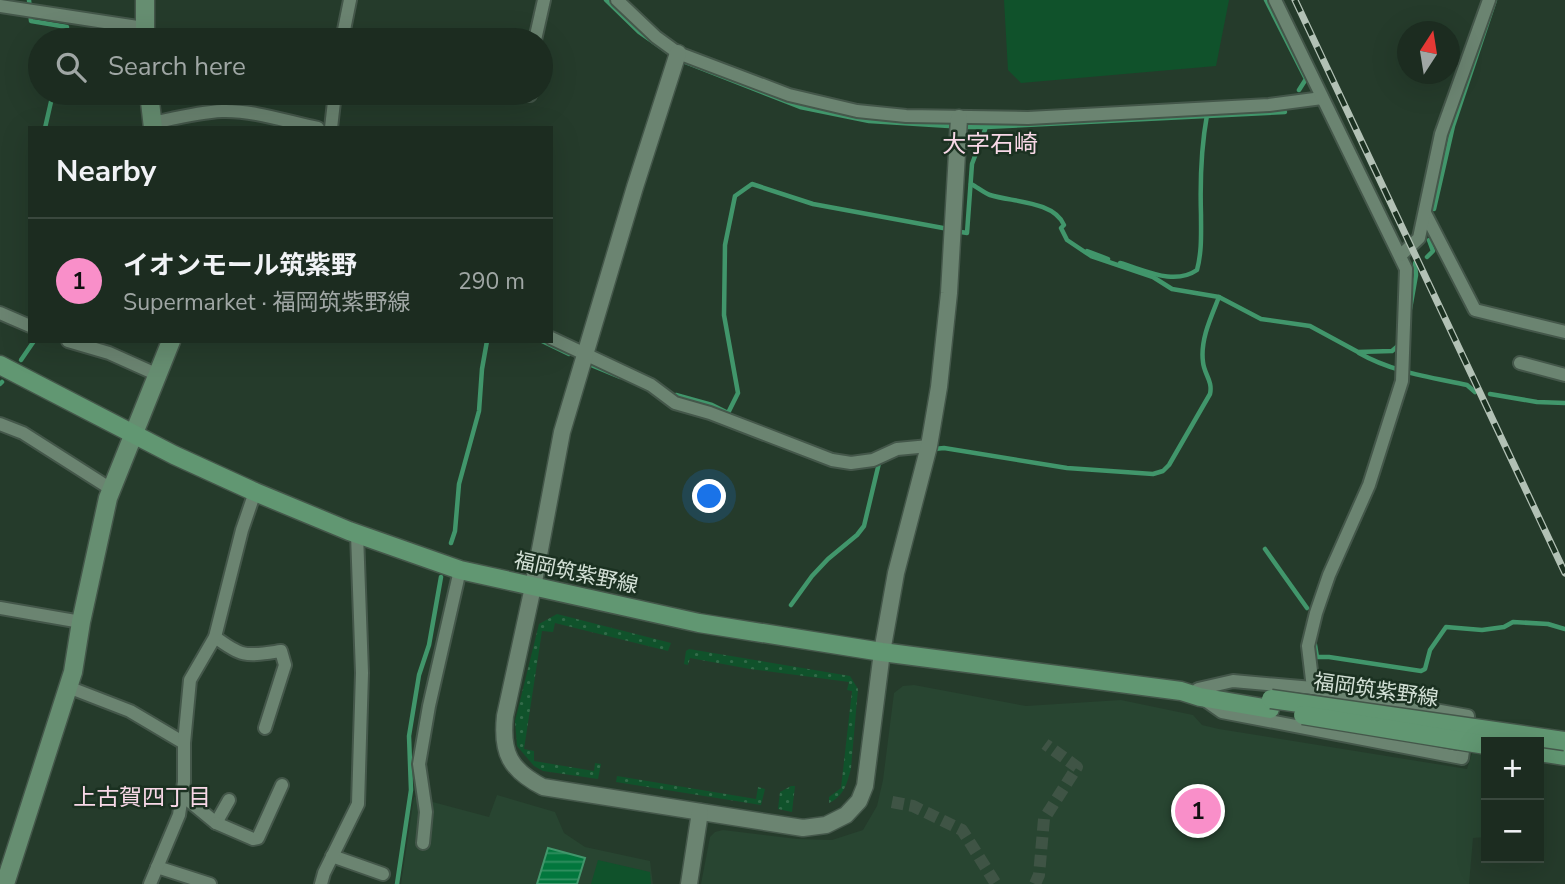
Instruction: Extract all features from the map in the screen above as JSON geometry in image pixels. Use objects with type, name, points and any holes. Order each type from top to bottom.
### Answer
[{"type":"main road","points":[[144,28],[145,0]]},
{"type":"main road","points":[[150,105],[153,125]]},
{"type":"main road","points":[[5,884],[73,673],[81,622],[111,489],[170,343]]},
{"type":"main road","name":"福岡筑紫野線","points":[[0,365],[133,434],[255,492],[357,534],[460,570],[699,623],[882,652],[1565,741]]},
{"type":"main road","name":"福岡筑紫野線","points":[[1270,704],[1481,744]]},
{"type":"main road","points":[[1544,753],[1565,756]]},
{"type":"street","points":[[344,28],[349,0]]},
{"type":"street","points":[[537,28],[544,0]]},
{"type":"street","points":[[617,0],[656,37],[678,53],[813,102],[857,111],[906,116],[1028,118],[1269,105],[1322,98]]},
{"type":"street","points":[[1275,0],[1406,269],[1402,381],[1369,485],[1329,575],[1316,612],[1308,646],[1313,688]]},
{"type":"street","points":[[1401,255],[1419,238],[1441,134],[1489,0]]},
{"type":"street","points":[[0,6],[113,28]]},
{"type":"street","points":[[678,53],[562,432],[505,716],[503,735],[506,751],[516,771],[543,787],[803,828],[827,825],[846,815],[859,801],[864,786],[882,652],[896,573],[929,446],[939,387],[959,118]]},
{"type":"street","points":[[331,126],[334,105]]},
{"type":"street","points":[[153,125],[223,111],[267,115],[276,120],[308,126]]},
{"type":"street","points":[[1424,213],[1475,310],[1565,332]]},
{"type":"street","points":[[0,313],[28,325]]},
{"type":"street","points":[[553,339],[651,385],[675,402],[832,460],[851,463],[873,460],[911,446],[929,446]]},
{"type":"street","points":[[75,343],[109,353],[158,375]]},
{"type":"street","points":[[1520,363],[1565,375]]},
{"type":"street","points":[[0,424],[23,433],[111,489]]},
{"type":"street","points":[[150,884],[179,815],[183,795],[184,743],[190,680],[215,637],[242,530],[255,492]]},
{"type":"street","points":[[321,884],[358,804],[362,673],[357,534]]},
{"type":"street","points":[[422,843],[426,812],[419,764],[429,706],[460,570]]},
{"type":"street","points":[[0,608],[81,622]]},
{"type":"street","points":[[215,637],[237,654],[281,652],[285,665],[265,728]]},
{"type":"street","points":[[1233,681],[1313,688],[1468,716],[1462,758],[1222,712],[1193,692],[1233,681]]},
{"type":"street","points":[[68,687],[130,711],[184,743]]},
{"type":"street","points":[[183,795],[216,823],[253,839],[258,838],[282,785]]},
{"type":"street","points":[[216,823],[229,800]]},
{"type":"street","points":[[689,884],[700,812]]},
{"type":"street","points":[[332,856],[383,874]]},
{"type":"street","points":[[157,867],[210,884]]},
{"type":"shaded area","points":[[1004,0],[1229,0],[1216,66],[1021,83],[1008,70]]},
{"type":"shaded area","points":[[557,614],[671,643],[668,651],[555,623],[553,632],[542,631],[524,749],[534,751],[534,761],[594,771],[595,763],[601,764],[598,779],[543,771],[534,766],[517,746],[515,721],[539,624]]},
{"type":"shaded area","points":[[689,649],[850,676],[858,689],[851,768],[838,797],[829,803],[829,797],[841,788],[852,691],[847,690],[849,682],[690,658],[688,665],[684,664],[686,651]]},
{"type":"shaded area","points":[[914,685],[1026,706],[1121,700],[1193,715],[1202,725],[1219,729],[1467,769],[1473,751],[1481,753],[1481,837],[1473,838],[1469,884],[701,884],[710,837],[715,832],[723,830],[797,839],[832,840],[863,830],[877,806],[894,693],[903,686]]},
{"type":"shaded area","points":[[617,776],[756,799],[758,787],[765,789],[761,805],[616,782]]},
{"type":"shaded area","points":[[795,786],[792,812],[778,809],[780,792]]},
{"type":"shaded area","points":[[497,795],[555,812],[564,833],[585,847],[650,861],[653,884],[401,884],[414,797],[489,817]]},
{"type":"shaded area","points":[[548,848],[585,858],[577,884],[537,884]]},
{"type":"shaded area","points":[[598,860],[650,872],[651,884],[591,884]]},
{"type":"waterway","points":[[29,0],[31,21],[67,28]]},
{"type":"waterway","points":[[606,0],[639,32],[666,51]]},
{"type":"waterway","points":[[1266,0],[1306,79],[1299,90]]},
{"type":"waterway","points":[[1434,209],[1453,126],[1495,0]]},
{"type":"waterway","points":[[685,62],[800,107],[869,121],[949,126]]},
{"type":"waterway","points":[[45,126],[50,105]]},
{"type":"waterway","points":[[961,232],[967,233],[972,164],[986,127],[1285,112]]},
{"type":"waterway","points":[[1120,263],[1169,277],[1188,275],[1197,270],[1201,242],[1201,165],[1207,115]]},
{"type":"waterway","points":[[967,127],[986,127]]},
{"type":"waterway","points":[[676,395],[712,405],[728,413],[738,393],[724,315],[725,245],[735,196],[752,184],[813,204],[943,228]]},
{"type":"waterway","points":[[971,184],[990,195],[1051,211],[1064,225],[1061,228],[1067,240],[1091,256],[1153,277],[1172,289],[1219,297],[1261,319],[1310,326],[1358,352],[1392,351],[1399,345]]},
{"type":"waterway","points":[[1427,257],[1433,251],[1429,240]]},
{"type":"waterway","points":[[1087,251],[1108,259]]},
{"type":"waterway","points":[[1410,309],[1416,275],[1415,263]]},
{"type":"waterway","points":[[934,449],[944,448],[1067,468],[1153,474],[1163,471],[1210,394],[1202,354],[1207,329],[1219,297]]},
{"type":"waterway","points":[[21,360],[33,343]]},
{"type":"waterway","points":[[451,543],[455,531],[459,484],[479,411],[487,343]]},
{"type":"waterway","points":[[546,343],[569,354]]},
{"type":"waterway","points":[[1359,353],[1398,369],[1467,385],[1475,392]]},
{"type":"waterway","points":[[591,365],[620,377]]},
{"type":"waterway","points":[[1490,394],[1537,402],[1565,403]]},
{"type":"waterway","points":[[791,605],[812,576],[864,526],[879,463]]},
{"type":"waterway","points":[[1265,549],[1307,608]]},
{"type":"waterway","points":[[397,884],[411,790],[409,736],[419,675],[429,645],[441,577]]},
{"type":"waterway","points":[[1314,639],[1317,657],[1421,671],[1425,669],[1430,650],[1446,627],[1482,630],[1504,627],[1513,622],[1548,624],[1565,629]]},
{"type":"tunnel","points":[[1035,884],[1039,875],[1044,819],[1077,767],[1045,744]]},
{"type":"tunnel","points":[[892,802],[913,806],[962,830],[996,884]]},
{"type":"railway","points":[[1295,0],[1565,573]]},
{"type":"place","name":"イオンモール筑紫野","points":[[1198,811]]},
{"type":"district","name":"大字石崎","points":[[990,144]]},
{"type":"district","name":"上古賀四丁目","points":[[142,797]]}]
